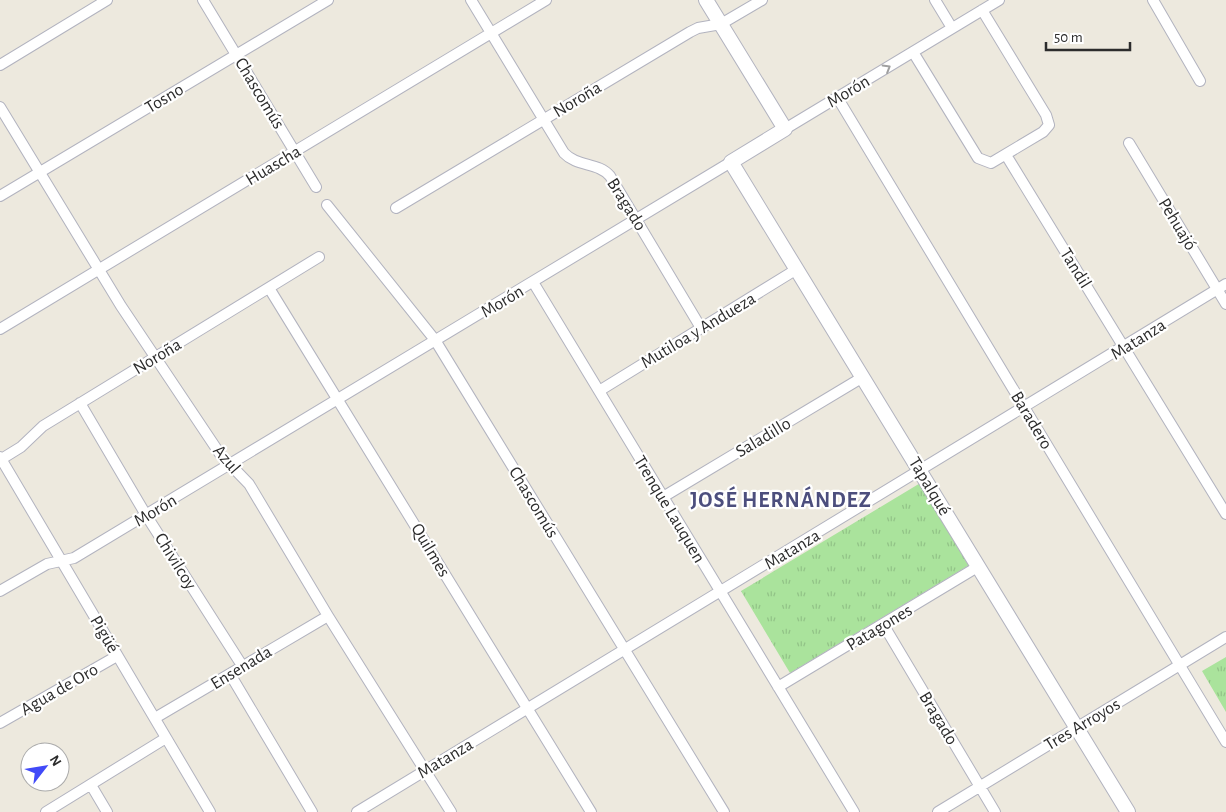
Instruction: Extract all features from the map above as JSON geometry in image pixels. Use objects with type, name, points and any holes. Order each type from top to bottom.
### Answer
[{"type":"main road","points":[[706,0],[785,129]]},
{"type":"main road","name":"Morón","points":[[731,162],[785,129]]},
{"type":"main road","name":"Tapalqué","points":[[731,162],[1128,812]]},
{"type":"street","points":[[0,65],[107,0]]},
{"type":"street","name":"Chascomús","points":[[203,0],[316,187]]},
{"type":"street","name":"Tosno","points":[[0,196],[328,0]]},
{"type":"street","name":"Bragado","points":[[471,0],[543,120],[570,160],[605,170],[637,218],[700,328]]},
{"type":"street","name":"Huascha","points":[[0,329],[546,0]]},
{"type":"street","name":"Noroña","points":[[396,208],[690,32],[698,28],[720,24],[762,0]]},
{"type":"street","points":[[935,0],[952,28]]},
{"type":"street","name":"Morón","points":[[785,129],[999,0]]},
{"type":"street","points":[[1153,0],[1200,81]]},
{"type":"street","points":[[913,52],[978,158],[991,163],[1044,132],[1049,124],[1046,115],[982,10]]},
{"type":"street","name":"Baradero","points":[[838,97],[1226,742]]},
{"type":"street","name":"Azul","points":[[0,107],[99,269],[156,357],[229,465],[249,484],[328,616],[451,812]]},
{"type":"street","name":"Pehuajó","points":[[1129,143],[1222,287],[1226,304]]},
{"type":"street","name":"Tandil","points":[[1006,155],[1226,514]]},
{"type":"street","name":"Morón","points":[[0,591],[47,564],[74,558],[731,162]]},
{"type":"street","name":"Chascomús","points":[[327,205],[435,340],[724,812]]},
{"type":"street","name":"Noroña","points":[[0,459],[21,447],[43,426],[319,257]]},
{"type":"street","name":"Mutiloa y Andueza","points":[[599,391],[797,270]]},
{"type":"street","name":"Trenque Lauquen","points":[[533,282],[854,812]]},
{"type":"street","name":"Matanza","points":[[357,812],[1222,287]]},
{"type":"street","name":"Quilmes","points":[[269,288],[339,399],[591,812]]},
{"type":"street","name":"Saladillo","points":[[663,497],[863,377]]},
{"type":"street","name":"Chivilcoy","points":[[80,403],[146,515],[243,667]]},
{"type":"street","name":"Pigüé","points":[[0,459],[210,812]]},
{"type":"street","name":"Patagones","points":[[778,687],[979,566]]},
{"type":"street","name":"Ensenada","points":[[154,718],[328,616]]},
{"type":"street","name":"Bragado","points":[[883,624],[995,812]]},
{"type":"street","name":"Tres Arroyos","points":[[938,812],[1226,637]]},
{"type":"street","name":"Agua de Oro","points":[[0,723],[117,656]]},
{"type":"street","points":[[230,674],[312,812]]},
{"type":"street","points":[[46,812],[166,738]]},
{"type":"street","points":[[91,785],[107,812]]},
{"type":"green space","points":[[927,479],[976,561],[790,673],[741,591]]},
{"type":"green space","points":[[1226,657],[1226,712],[1202,671]]},
{"type":"district","name":"JOSÉ HERNÁNDEZ","points":[[781,499]]}]
